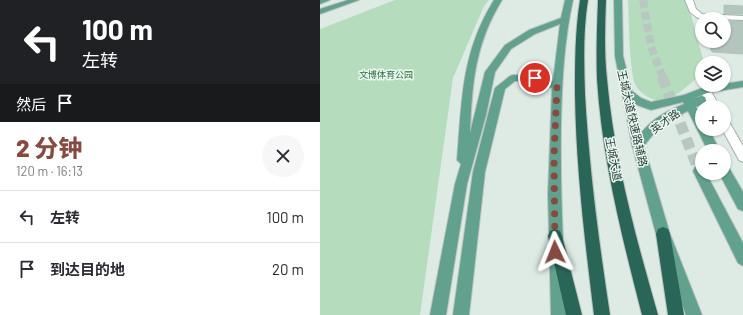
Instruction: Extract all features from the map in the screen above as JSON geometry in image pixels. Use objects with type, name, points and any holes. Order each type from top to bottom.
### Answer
[{"type":"highway","points":[[584,0],[580,52],[580,119],[589,220],[602,315]]},
{"type":"highway","name":"王城大道","points":[[602,0],[601,54],[606,118],[629,238],[650,315]]},
{"type":"highway","points":[[663,234],[676,315]]},
{"type":"highway","points":[[555,236],[574,315]]},
{"type":"main road","points":[[320,2],[326,0]]},
{"type":"main road","points":[[320,12],[354,0]]},
{"type":"main road","points":[[438,315],[461,184],[471,61],[480,30],[498,0]]},
{"type":"main road","points":[[559,315],[555,236],[554,156],[557,86],[564,20],[569,0]]},
{"type":"main road","name":"王城大道快速路辅路","points":[[618,0],[620,56],[638,145],[663,234],[694,315]]},
{"type":"main road","points":[[461,184],[481,115],[490,72],[508,47],[532,32],[564,20]]},
{"type":"main road","points":[[461,315],[479,172],[500,88],[513,78],[535,78],[557,86]]},
{"type":"main road","name":"英才路","points":[[638,145],[653,126],[688,102],[707,94],[743,84]]},
{"type":"main road","name":"英才路","points":[[707,94],[743,91]]},
{"type":"main road","points":[[627,93],[636,101],[651,106],[688,102],[695,115]]},
{"type":"main road","points":[[703,180],[743,258]]},
{"type":"main road","points":[[729,180],[743,205]]},
{"type":"street","points":[[689,0],[691,10],[701,16],[743,18]]},
{"type":"street","points":[[707,94],[711,100]]},
{"type":"street","points":[[731,136],[743,157]]},
{"type":"green space","name":"文博体育公园","points":[[395,0],[489,0],[484,6],[453,78],[420,315],[320,315],[320,29]]},
{"type":"green space","points":[[628,0],[687,0],[695,30],[695,48],[700,48],[702,56],[695,56],[695,80],[667,100],[654,100],[646,96],[636,86],[634,80],[629,31]]},
{"type":"building","points":[[724,5],[743,6],[743,14],[731,14],[731,12],[724,12]]},
{"type":"building","points":[[731,21],[743,21],[743,54],[712,52],[710,48],[731,48]]},
{"type":"tunnel","points":[[643,0],[651,47],[663,78]]},
{"type":"tunnel","points":[[662,77],[695,161]]},
{"type":"route","points":[[535,78],[557,86],[554,156],[555,252]]}]
